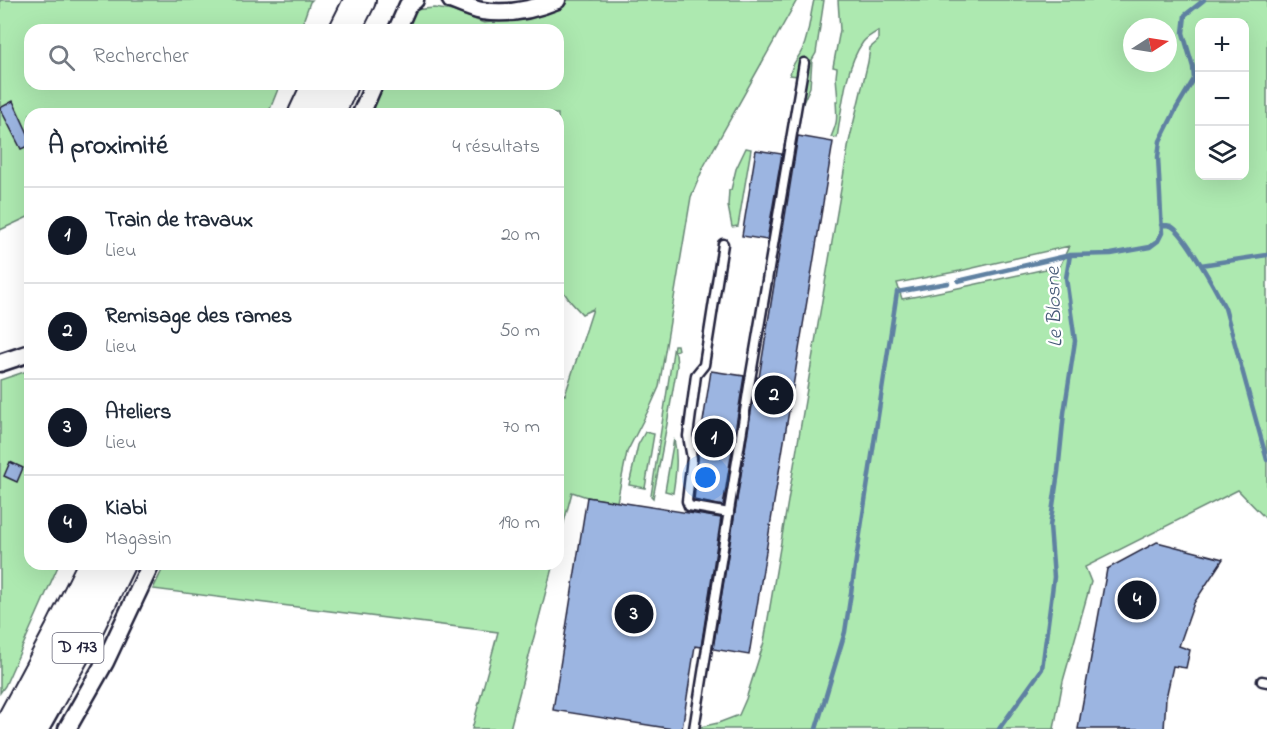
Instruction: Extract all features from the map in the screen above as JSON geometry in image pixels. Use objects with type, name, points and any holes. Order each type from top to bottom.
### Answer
[{"type":"highway","points":[[337,24],[347,0]]},
{"type":"highway","points":[[348,24],[360,0]]},
{"type":"highway","points":[[371,24],[381,0]]},
{"type":"highway","points":[[307,108],[315,90]]},
{"type":"highway","points":[[332,108],[339,90]]},
{"type":"highway","name":"D 173","points":[[8,729],[91,570]]},
{"type":"highway","name":"D 173","points":[[32,729],[81,642],[116,570]]},
{"type":"street","points":[[400,24],[408,5],[415,0]]},
{"type":"street","points":[[451,0],[481,10],[508,12],[527,10],[557,0]]},
{"type":"street","points":[[364,108],[371,90]]},
{"type":"street","points":[[0,363],[24,355]]},
{"type":"street","points":[[67,729],[105,662],[148,570]]},
{"type":"lane","points":[[694,729],[804,63]]},
{"type":"lane","points":[[723,244],[704,365],[696,375],[688,436],[692,458],[687,501],[689,506],[729,513]]},
{"type":"green space","points":[[0,0],[312,0],[302,24],[24,24],[24,90],[278,90],[270,108],[24,108],[24,219],[0,230]]},
{"type":"green space","points":[[564,0],[797,0],[704,166],[691,197],[659,387],[627,452],[617,502],[572,492],[564,522],[564,394],[593,309],[582,314],[564,292],[564,108],[370,108],[378,90],[564,90],[564,24],[407,24],[413,10],[434,8],[453,11],[484,23],[519,18]]},
{"type":"green space","points":[[814,0],[824,0],[816,53],[812,60],[810,87],[800,106],[800,62],[797,76],[790,75],[805,43]]},
{"type":"green space","points":[[838,0],[1267,0],[1267,520],[1238,490],[1085,567],[1091,582],[1063,681],[1054,729],[700,729],[700,727],[739,715],[764,642],[849,142],[870,48],[878,41],[878,31],[864,41],[852,63],[845,88],[837,138],[831,137],[835,127],[836,101],[838,101],[837,68],[833,67],[840,30]],"holes":[[[1069,246],[1060,266],[961,288],[902,299],[897,283]]]},
{"type":"green space","points":[[746,148],[751,149],[738,226],[732,227],[728,206],[729,190],[731,190],[736,169]]},
{"type":"green space","points":[[674,345],[677,345],[678,350],[674,351],[677,366],[653,498],[651,496]]},
{"type":"green space","points":[[24,372],[24,570],[56,570],[0,693],[0,380]]},
{"type":"green space","points":[[645,432],[654,434],[645,488],[629,485],[638,445]]},
{"type":"green space","points":[[674,439],[676,466],[673,493],[665,491]]},
{"type":"green space","points":[[162,570],[551,570],[510,729],[472,729],[498,632],[153,589]]},
{"type":"building","points":[[13,101],[24,125],[24,148],[21,149],[0,108]]},
{"type":"building","points":[[798,136],[833,142],[749,655],[713,649]]},
{"type":"building","points":[[756,150],[782,154],[767,240],[742,236]]},
{"type":"building","points":[[711,371],[744,376],[723,506],[694,500],[698,453]]},
{"type":"building","points":[[10,462],[23,468],[17,482],[4,476]]},
{"type":"building","points":[[587,497],[721,518],[701,647],[695,646],[682,729],[553,710]]},
{"type":"building","points":[[1157,542],[1223,559],[1194,603],[1179,646],[1190,650],[1186,668],[1173,666],[1166,698],[1164,729],[1078,729],[1107,569]]},
{"type":"waterway","name":"Le Blosne","points":[[999,729],[1042,669],[1054,577],[1050,526],[1075,341],[1066,278],[1070,255],[1111,254],[1150,247],[1158,241],[1162,233],[1158,157],[1160,141],[1194,79],[1193,67],[1183,33],[1185,15],[1204,0]]},
{"type":"waterway","points":[[1161,225],[1171,226],[1184,240],[1225,308],[1267,460]]},
{"type":"waterway","points":[[958,281],[1070,255]]},
{"type":"waterway","points":[[1201,265],[1267,255]]},
{"type":"waterway","points":[[816,729],[845,632],[897,292],[948,283]]},
{"type":"place","name":"Remisage des rames","points":[[774,395]]},
{"type":"place","name":"Train de travaux","points":[[714,438]]},
{"type":"place","name":"Kiabi","points":[[1137,600]]},
{"type":"place","name":"Ateliers","points":[[634,614]]}]
